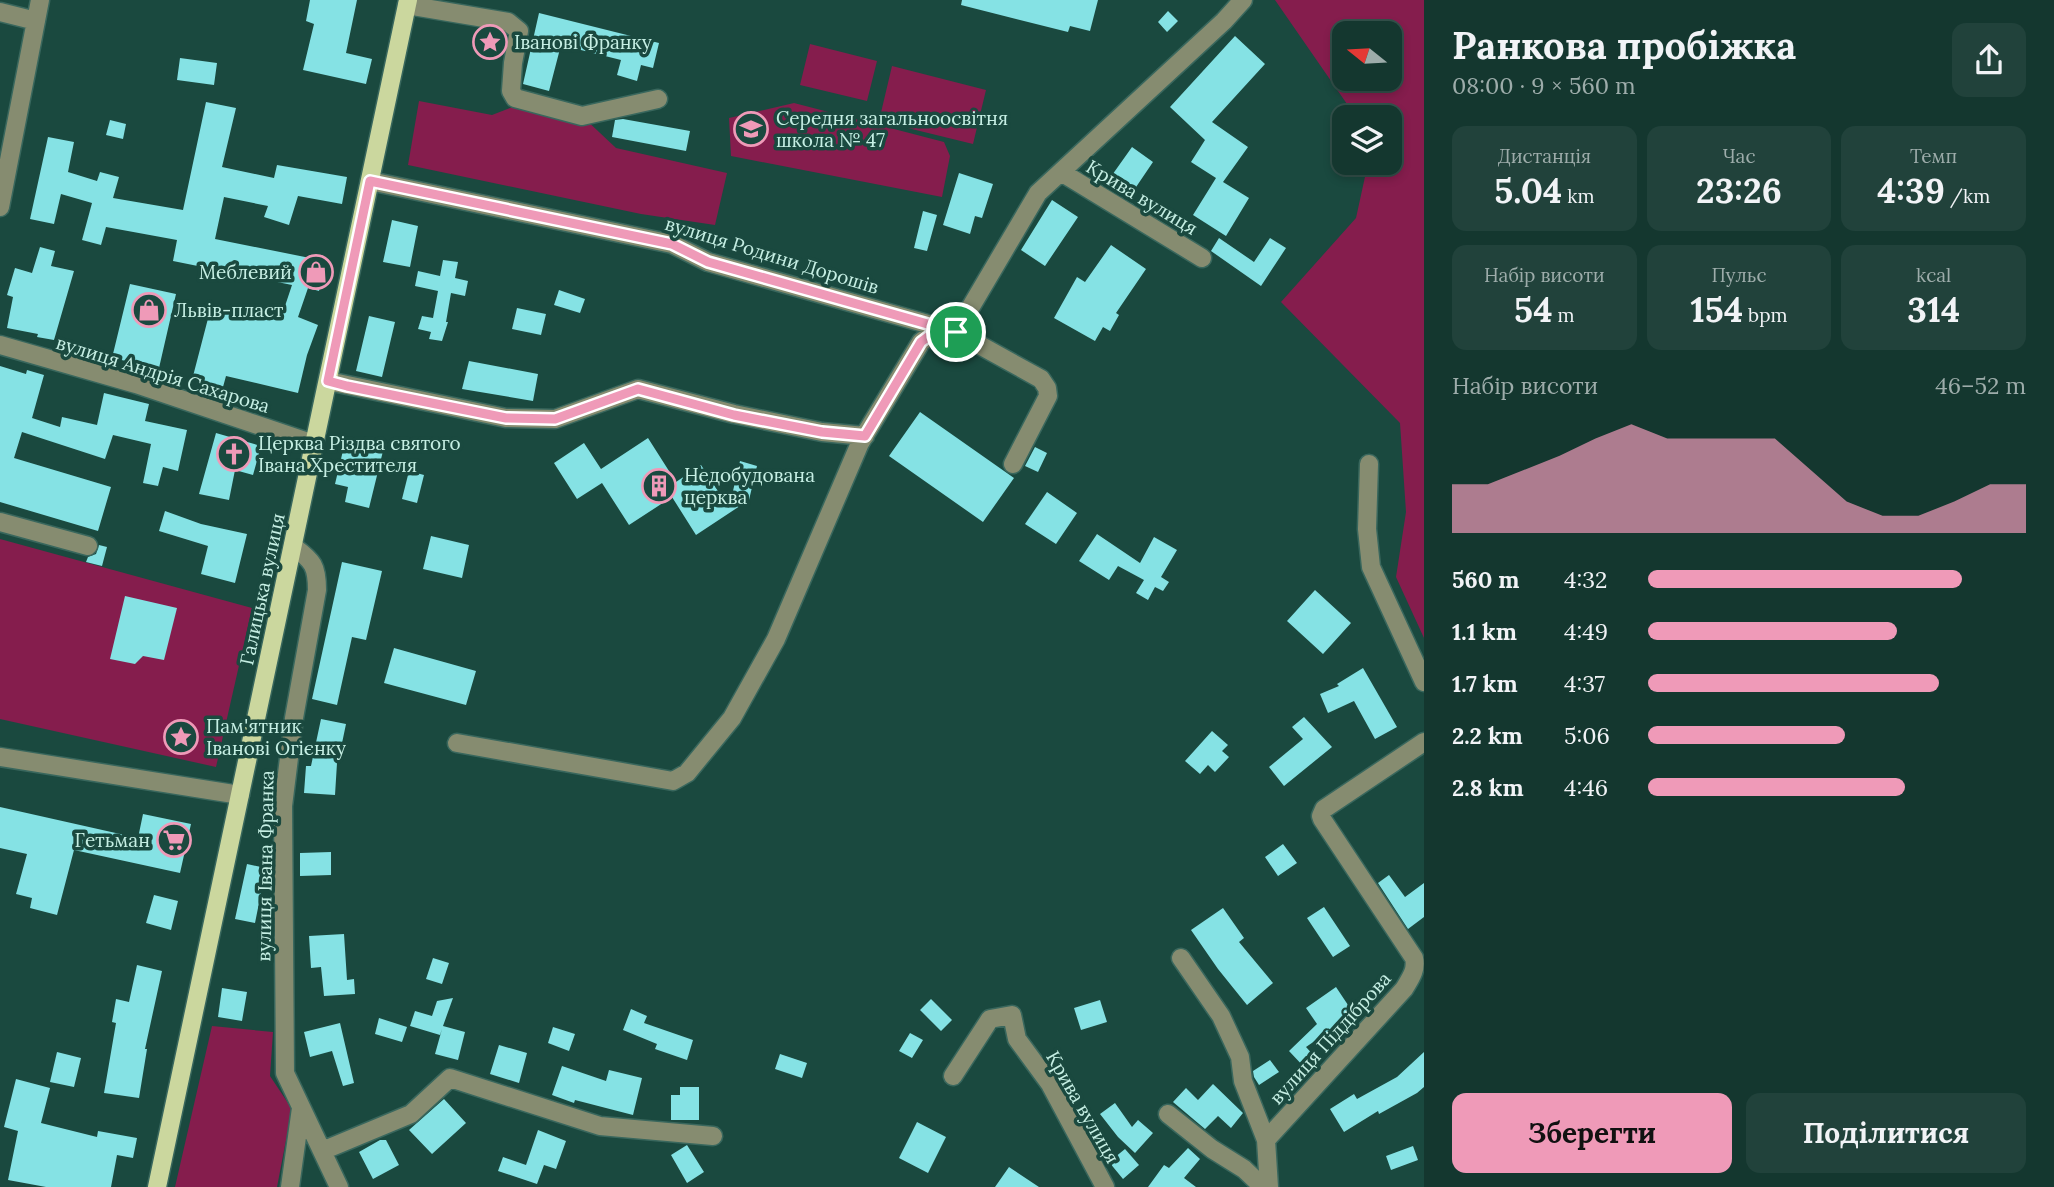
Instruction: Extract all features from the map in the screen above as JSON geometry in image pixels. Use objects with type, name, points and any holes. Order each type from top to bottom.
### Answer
[{"type":"main road","name":"Галицька вулиця","points":[[157,1187],[407,2]]},
{"type":"street","points":[[0,207],[40,0]]},
{"type":"street","points":[[457,743],[673,781],[687,773],[732,718],[776,639],[862,439],[921,342],[933,333],[956,332],[1038,193],[1224,22],[1243,0]]},
{"type":"street","points":[[407,2],[508,22],[519,31],[511,91],[515,98],[582,116],[658,99]]},
{"type":"street","points":[[0,12],[36,22]]},
{"type":"street","name":"Крива вулиця","points":[[1061,172],[1202,258]]},
{"type":"street","name":"вулиця Родини Дорошів","points":[[370,181],[672,244],[708,262],[956,332],[1041,380],[1047,388],[1048,396],[1013,464]]},
{"type":"street","name":"вулиця Андрія Сахарова","points":[[0,345],[136,384],[314,444]]},
{"type":"street","points":[[328,381],[506,418],[555,419],[638,389],[734,415],[862,439]]},
{"type":"street","points":[[1369,464],[1367,529],[1371,567],[1424,682]]},
{"type":"street","points":[[0,522],[88,546]]},
{"type":"street","name":"вулиця Івана Франка","points":[[294,547],[310,561],[317,573],[317,590],[294,718],[284,806],[285,1073],[339,1187]]},
{"type":"street","name":"вулиця Піддіброва","points":[[1266,1140],[1404,989],[1413,975],[1414,958],[1321,816],[1324,809],[1424,741]]},
{"type":"street","points":[[0,757],[240,795]]},
{"type":"street","points":[[1181,958],[1221,1016],[1240,1057],[1243,1081],[1266,1140],[1269,1187]]},
{"type":"street","name":"Крива вулиця","points":[[953,1076],[990,1019],[1012,1015],[1017,1039],[1050,1084],[1105,1187]]},
{"type":"street","points":[[322,1151],[411,1114],[450,1078],[600,1126],[713,1136]]},
{"type":"street","points":[[290,1187],[301,1108]]},
{"type":"street","points":[[1168,1114],[1263,1187]]},
{"type":"shaded area","points":[[1275,0],[1424,0],[1424,638],[1396,577],[1406,512],[1400,423],[1281,302],[1356,218],[1365,175],[1402,175],[1402,105],[1348,105],[1338,91],[1402,91],[1402,21],[1332,21],[1332,82]]},
{"type":"shaded area","points":[[810,44],[877,61],[867,101],[800,85]]},
{"type":"shaded area","points":[[892,66],[986,90],[973,144],[879,121]]},
{"type":"shaded area","points":[[419,101],[492,115],[525,102],[582,116],[616,148],[727,173],[715,225],[641,214],[408,165]]},
{"type":"shaded area","points":[[794,103],[944,142],[950,156],[942,197],[731,156],[729,118]]},
{"type":"shaded area","points":[[0,539],[252,608],[216,767],[0,719]]},
{"type":"shaded area","points":[[212,1026],[273,1032],[270,1076],[292,1109],[277,1187],[175,1187]]},
{"type":"building","points":[[310,0],[357,0],[346,53],[372,59],[366,84],[303,70],[314,24],[306,21]]},
{"type":"building","points":[[962,0],[1098,0],[1090,31],[1070,26],[1068,32],[961,5]]},
{"type":"building","points":[[1168,11],[1178,21],[1167,32],[1158,22]]},
{"type":"building","points":[[539,13],[659,43],[653,68],[641,65],[637,81],[617,75],[621,60],[561,45],[549,91],[523,84]]},
{"type":"building","points":[[1235,36],[1265,64],[1212,122],[1248,147],[1223,182],[1249,198],[1226,236],[1193,215],[1216,178],[1191,162],[1205,140],[1170,107]]},
{"type":"building","points":[[180,58],[217,63],[214,85],[177,80]]},
{"type":"building","points":[[206,102],[236,108],[222,167],[274,178],[277,165],[347,177],[342,204],[298,196],[289,225],[264,217],[268,206],[224,197],[215,239],[325,261],[319,291],[308,288],[298,317],[318,325],[298,393],[226,376],[223,387],[192,380],[211,307],[259,320],[262,307],[283,312],[292,285],[173,261],[177,240],[106,227],[101,245],[82,240],[92,203],[61,194],[54,224],[30,219],[48,137],[74,142],[68,172],[97,181],[100,172],[119,177],[113,198],[183,210]]},
{"type":"building","points":[[623,119],[690,131],[686,151],[612,137],[615,120]]},
{"type":"building","points":[[110,120],[126,124],[123,139],[106,135]]},
{"type":"building","points":[[1132,147],[1153,162],[1132,193],[1110,178]]},
{"type":"building","points":[[959,173],[993,184],[982,218],[975,216],[970,234],[943,225]]},
{"type":"building","points":[[1052,200],[1078,217],[1045,266],[1021,250]]},
{"type":"building","points":[[923,211],[937,215],[927,251],[914,248]]},
{"type":"building","points":[[392,220],[418,226],[410,267],[383,262]]},
{"type":"building","points":[[1219,238],[1254,262],[1270,238],[1286,248],[1261,286],[1211,251]]},
{"type":"building","points":[[1111,245],[1146,269],[1116,313],[1119,315],[1110,331],[1103,327],[1095,341],[1054,318],[1077,277],[1085,282]]},
{"type":"building","points":[[40,247],[55,251],[51,266],[74,271],[54,340],[7,328],[13,297],[7,295],[15,268],[32,273]]},
{"type":"building","points":[[443,260],[458,262],[455,278],[468,281],[465,296],[451,293],[448,322],[442,341],[429,339],[431,332],[418,329],[422,316],[433,318],[438,291],[415,286],[418,271],[440,276]]},
{"type":"building","points":[[130,284],[176,294],[159,368],[112,358]]},
{"type":"building","points":[[559,290],[585,299],[580,313],[554,305]]},
{"type":"building","points":[[517,308],[546,314],[541,335],[512,329]]},
{"type":"building","points":[[369,316],[395,322],[382,377],[356,371]]},
{"type":"building","points":[[469,361],[538,374],[533,401],[462,389]]},
{"type":"building","points":[[0,366],[26,374],[27,370],[44,375],[32,418],[60,427],[62,417],[97,425],[104,393],[149,404],[145,421],[187,430],[178,471],[163,467],[158,486],[143,483],[151,444],[113,435],[105,459],[22,432],[14,458],[111,487],[98,531],[0,502]]},
{"type":"building","points":[[920,412],[1014,478],[983,522],[889,456]]},
{"type":"building","name":"Церква Різдва святого Івана Хрестителя","points":[[216,433],[261,446],[253,475],[235,470],[229,500],[199,494]]},
{"type":"building","points":[[346,438],[384,447],[369,508],[345,502],[348,487],[335,484]]},
{"type":"building","name":"Недобудована церква","points":[[648,438],[676,482],[701,465],[729,508],[740,461],[757,466],[749,500],[696,535],[672,497],[629,525],[602,483],[577,499],[554,463],[584,443],[601,469]]},
{"type":"building","points":[[1035,447],[1047,453],[1038,472],[1025,466]]},
{"type":"building","points":[[409,471],[424,475],[417,503],[402,499]]},
{"type":"building","points":[[1047,492],[1077,513],[1056,544],[1025,524]]},
{"type":"building","points":[[165,511],[201,524],[247,534],[235,583],[201,574],[208,546],[159,531]]},
{"type":"building","points":[[1097,534],[1140,563],[1154,537],[1177,550],[1161,577],[1169,582],[1163,591],[1155,587],[1148,600],[1136,593],[1144,580],[1118,566],[1109,580],[1079,561]]},
{"type":"building","points":[[431,536],[469,545],[462,578],[423,569]]},
{"type":"building","points":[[99,545],[107,547],[102,566],[86,562],[88,557],[96,554]]},
{"type":"building","points":[[342,562],[382,571],[366,640],[352,637],[337,705],[312,699]]},
{"type":"building","points":[[1315,590],[1351,623],[1323,654],[1287,621]]},
{"type":"building","points":[[125,596],[177,608],[164,660],[143,656],[135,664],[110,659]]},
{"type":"building","points":[[394,648],[476,671],[466,705],[384,683]]},
{"type":"building","points":[[1363,668],[1397,727],[1375,739],[1354,701],[1328,713],[1320,694],[1339,686],[1337,684]]},
{"type":"building","points":[[1304,717],[1332,747],[1284,786],[1269,767],[1303,739],[1292,727]]},
{"type":"building","points":[[321,719],[346,724],[341,748],[338,747],[335,795],[304,793],[306,766],[311,766]]},
{"type":"building","points":[[1212,731],[1228,745],[1222,751],[1229,757],[1215,772],[1208,765],[1200,774],[1185,761]]},
{"type":"building","points":[[0,807],[138,838],[143,814],[191,824],[180,873],[74,850],[57,915],[30,908],[32,898],[16,894],[27,854],[0,848]]},
{"type":"building","points":[[1283,844],[1297,863],[1278,876],[1265,857]]},
{"type":"building","points":[[331,852],[331,875],[300,876],[300,853]]},
{"type":"building","points":[[247,864],[266,868],[255,923],[235,919]]},
{"type":"building","points":[[1389,875],[1405,897],[1424,883],[1424,917],[1408,929],[1378,883]]},
{"type":"building","points":[[154,895],[178,901],[171,930],[146,923]]},
{"type":"building","points":[[1324,907],[1350,946],[1333,957],[1307,918]]},
{"type":"building","points":[[1223,908],[1244,938],[1239,942],[1273,983],[1247,1005],[1191,930]]},
{"type":"building","points":[[344,934],[347,980],[354,979],[355,994],[324,996],[321,967],[311,968],[309,936]]},
{"type":"building","points":[[433,958],[449,963],[442,984],[426,979]]},
{"type":"building","points":[[137,965],[162,971],[145,1049],[139,1098],[104,1093],[116,1023],[112,1022],[116,999],[129,1002]]},
{"type":"building","points":[[1336,987],[1354,1014],[1306,1047],[1316,1058],[1305,1068],[1289,1051],[1317,1024],[1306,1008]]},
{"type":"building","points":[[222,988],[247,992],[242,1021],[218,1017]]},
{"type":"building","points":[[453,998],[443,1026],[465,1032],[458,1060],[435,1054],[442,1029],[440,1035],[410,1026],[415,1011],[432,1016],[437,1001]]},
{"type":"building","points":[[931,999],[952,1020],[941,1031],[920,1010]]},
{"type":"building","points":[[1100,1000],[1107,1022],[1081,1030],[1074,1008]]},
{"type":"building","points":[[631,1009],[647,1016],[644,1023],[693,1040],[687,1060],[655,1049],[657,1044],[623,1030]]},
{"type":"building","points":[[379,1018],[407,1027],[402,1042],[375,1034]]},
{"type":"building","points":[[340,1023],[354,1083],[343,1086],[332,1051],[310,1057],[304,1032]]},
{"type":"building","points":[[553,1027],[575,1034],[569,1051],[548,1043]]},
{"type":"building","points":[[910,1033],[923,1040],[912,1058],[899,1051]]},
{"type":"building","points":[[499,1045],[527,1053],[519,1083],[490,1074]]},
{"type":"building","points":[[57,1052],[81,1058],[74,1087],[50,1082]]},
{"type":"building","points":[[1424,1052],[1424,1087],[1344,1132],[1330,1109],[1354,1094],[1357,1099],[1397,1077]]},
{"type":"building","points":[[780,1054],[807,1063],[802,1078],[775,1069]]},
{"type":"building","points":[[1270,1060],[1279,1072],[1259,1085],[1253,1071]]},
{"type":"building","points":[[562,1066],[606,1081],[609,1070],[642,1078],[633,1115],[575,1100],[574,1103],[552,1095]]},
{"type":"building","points":[[16,1079],[50,1088],[41,1123],[97,1137],[98,1131],[137,1138],[133,1158],[117,1155],[111,1187],[46,1187],[8,1180],[18,1131],[4,1127]]},
{"type":"building","points":[[1213,1084],[1243,1113],[1231,1128],[1218,1116],[1205,1129],[1173,1102],[1186,1088],[1198,1100]]},
{"type":"building","points":[[680,1087],[699,1087],[699,1120],[671,1120],[671,1095],[680,1095]]},
{"type":"building","points":[[444,1099],[466,1123],[432,1154],[409,1130]]},
{"type":"building","points":[[1115,1103],[1132,1127],[1138,1120],[1153,1133],[1135,1153],[1100,1114]]},
{"type":"building","points":[[917,1122],[946,1137],[928,1173],[899,1158]]},
{"type":"building","points":[[538,1130],[566,1141],[556,1169],[544,1165],[537,1184],[498,1171],[503,1157],[526,1165]]},
{"type":"building","points":[[380,1140],[386,1140],[399,1165],[373,1179],[359,1152]]},
{"type":"building","points":[[687,1145],[704,1172],[687,1183],[671,1155]]},
{"type":"building","points":[[1413,1146],[1418,1160],[1391,1170],[1386,1156]]},
{"type":"building","points":[[1188,1148],[1200,1159],[1184,1178],[1196,1187],[1148,1187],[1164,1165],[1169,1168]]},
{"type":"building","points":[[1125,1149],[1139,1165],[1123,1179],[1109,1162]]},
{"type":"building","points":[[1009,1167],[1039,1187],[995,1187]]},
{"type":"place","name":"Іванові Франку","points":[[490,42]]},
{"type":"place","name":"Середня загальноосвітня школа № 47","points":[[751,129]]},
{"type":"place","name":"Меблевий","points":[[316,272]]},
{"type":"place","name":"Львів-пласт","points":[[149,310]]},
{"type":"place","name":"Церква Різдва святого Івана Хрестителя","points":[[234,454]]},
{"type":"place","name":"Недобудована церква","points":[[659,486]]},
{"type":"place","name":"Пам'ятник Іванові Огієнку","points":[[181,737]]},
{"type":"place","name":"Гетьман","points":[[174,840]]},
{"type":"route","points":[[370,181],[672,244],[708,262],[956,332],[933,333],[921,342],[865,436],[822,432],[734,415],[638,389],[555,419],[506,418],[328,381],[370,181]]}]
